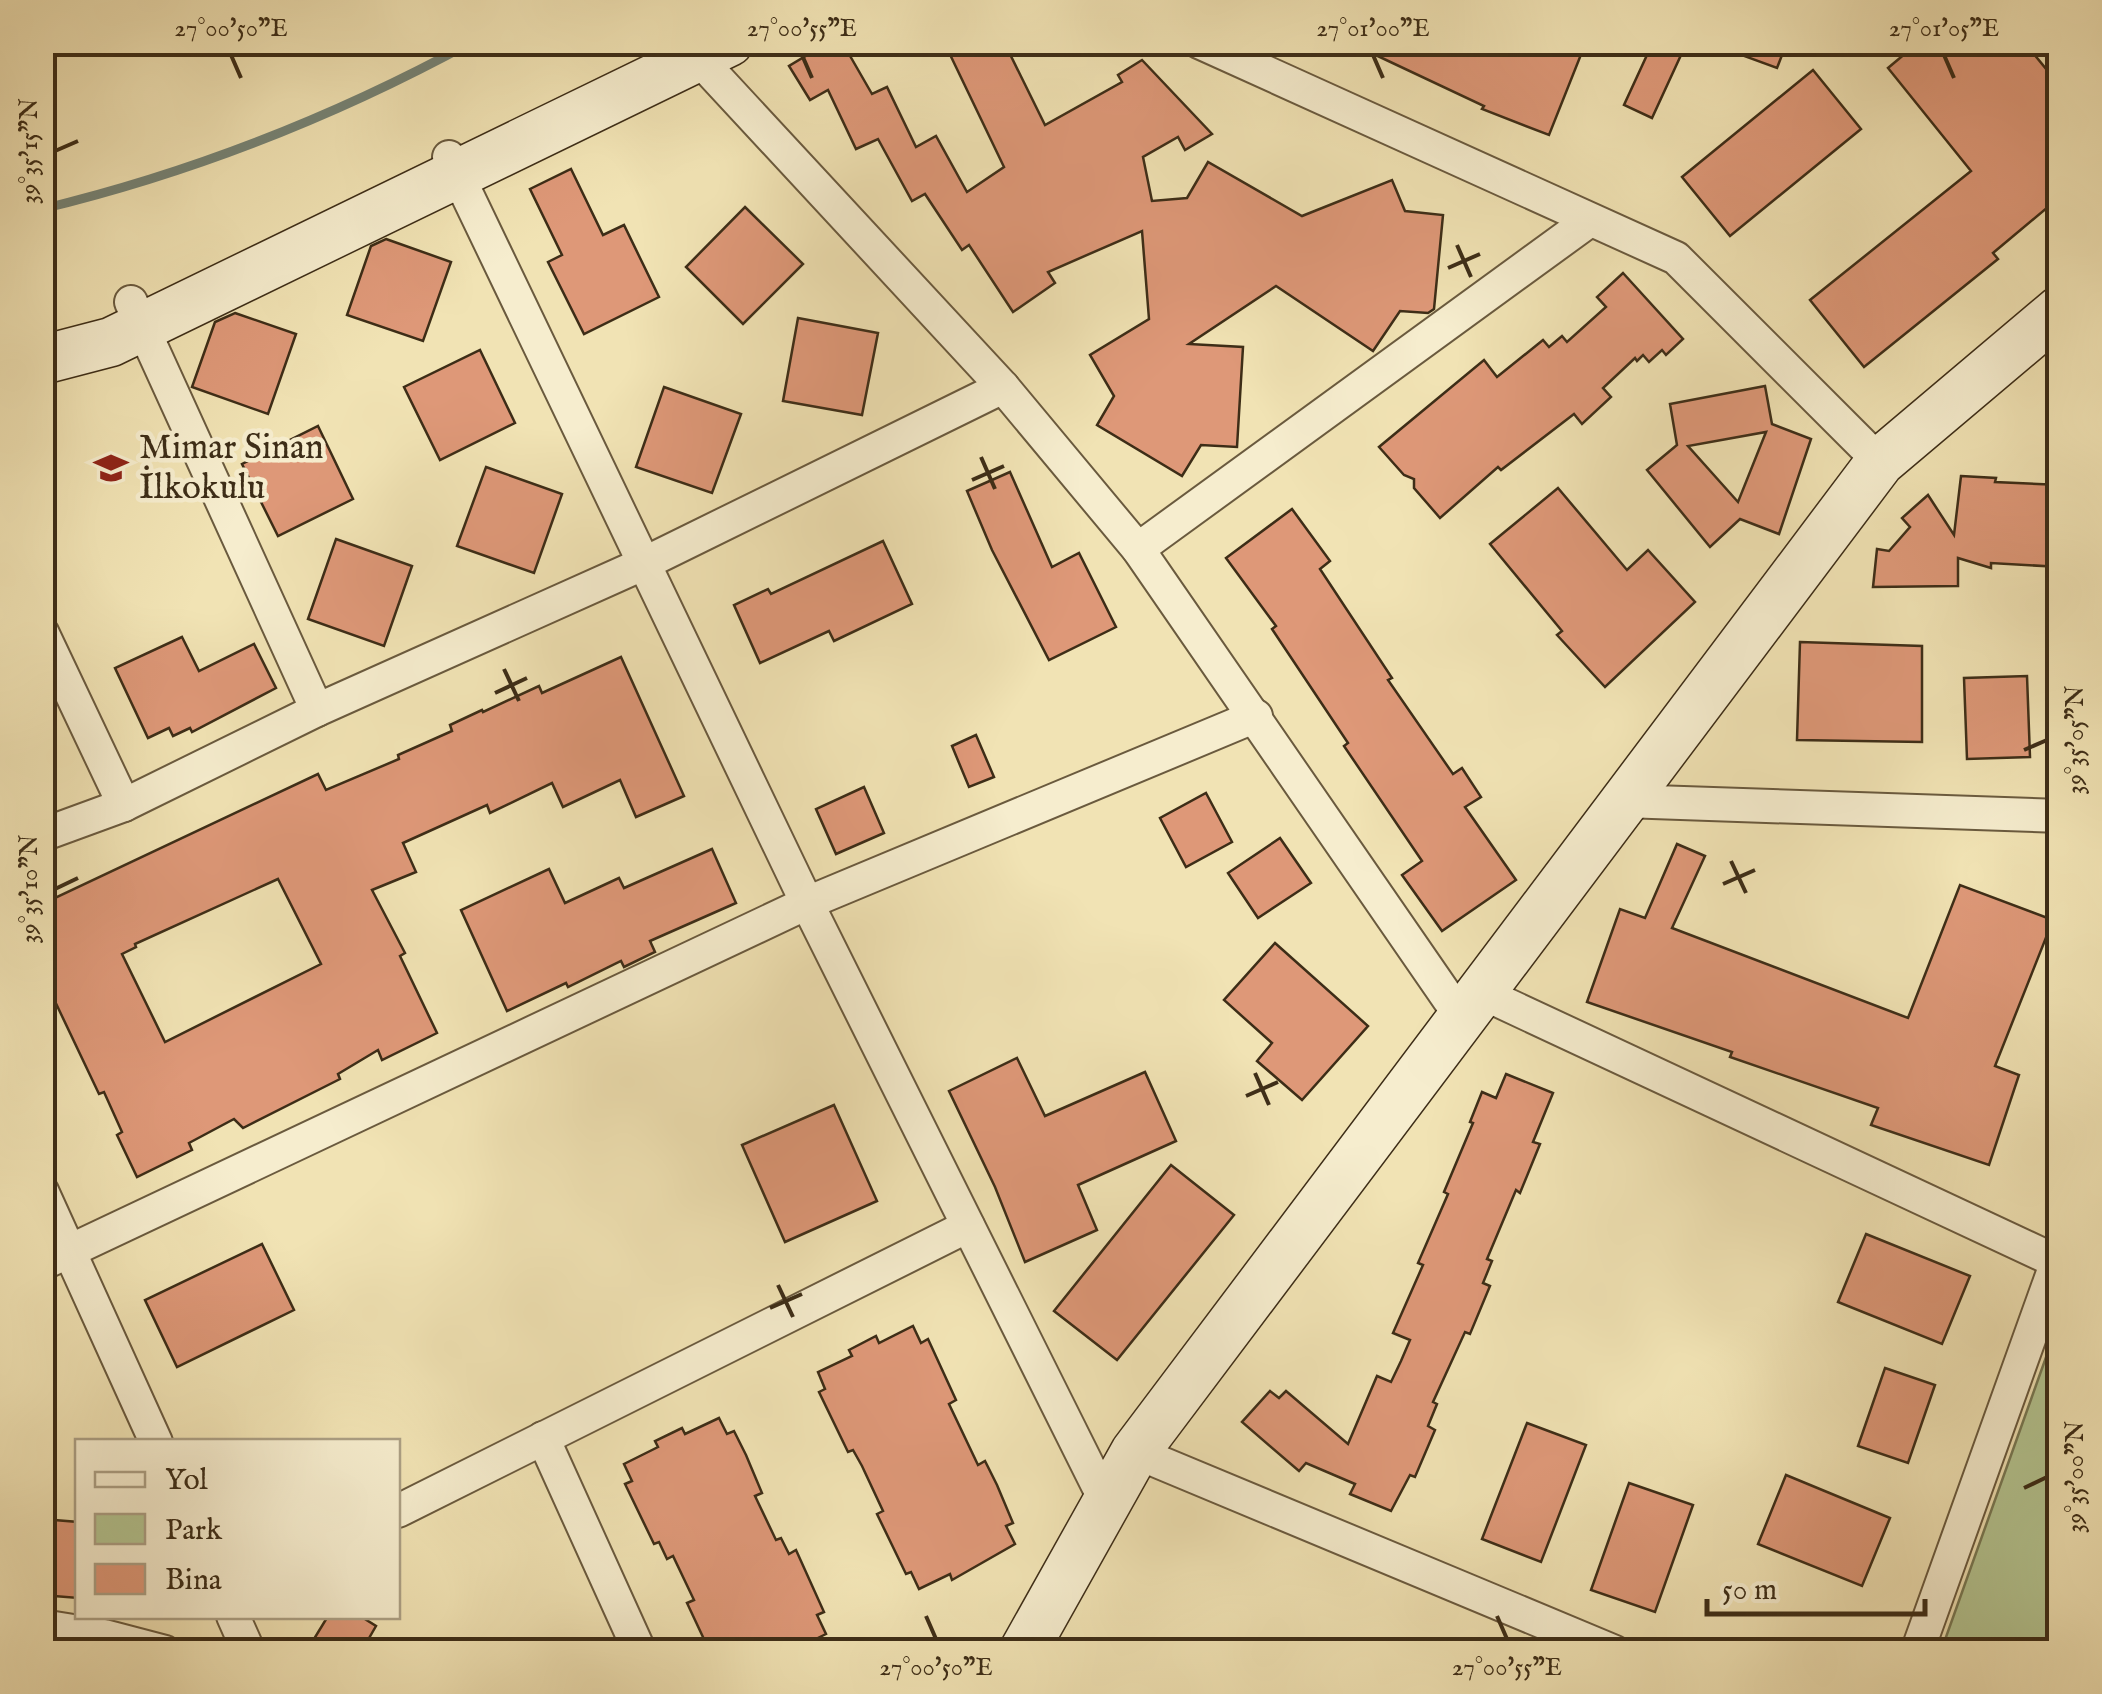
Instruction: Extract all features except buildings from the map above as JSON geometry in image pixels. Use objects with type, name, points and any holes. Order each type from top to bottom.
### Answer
[{"type":"street","points":[[1200,42],[1676,258],[1880,462]]},
{"type":"street","points":[[42,330],[137,314],[700,46],[1003,387],[1138,550],[1470,1004],[2059,1260],[1917,1652]]},
{"type":"street","points":[[452,164],[807,903],[1107,1504]]},
{"type":"street","points":[[1138,550],[1590,220]]},
{"type":"street","points":[[1023,1652],[1135,1452],[1880,462],[2060,310]]},
{"type":"street","points":[[42,360],[110,342],[137,314]]},
{"type":"street","points":[[137,314],[316,710]]},
{"type":"street","points":[[42,835],[124,805],[316,710],[645,563],[1003,387]]},
{"type":"street","points":[[42,632],[124,805]]},
{"type":"street","points":[[57,1257],[807,903],[1256,716]]},
{"type":"street","points":[[1624,801],[2060,816]]},
{"type":"street","points":[[42,1191],[57,1257],[154,1439]]},
{"type":"street","points":[[400,1509],[968,1226]]},
{"type":"street","points":[[543,1438],[640,1652]]},
{"type":"street","points":[[1135,1452],[1615,1652]]},
{"type":"street","points":[[234,1619],[249,1652]]},
{"type":"street","points":[[42,1626],[104,1636],[165,1652]]},
{"type":"green space","points":[[2059,1321],[2059,1651],[1941,1651]]},
{"type":"waterway","points":[[42,209],[153,178],[263,139],[369,94],[472,42]]},
{"type":"place","name":"Mimar Sinan İlkokulu","points":[[111,468]]}]
